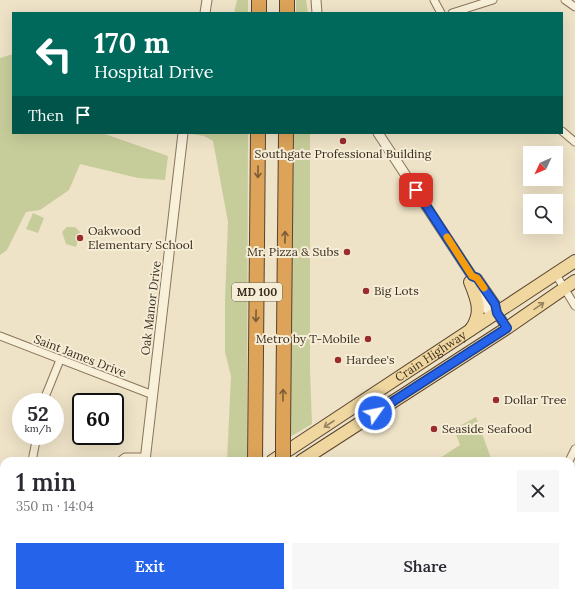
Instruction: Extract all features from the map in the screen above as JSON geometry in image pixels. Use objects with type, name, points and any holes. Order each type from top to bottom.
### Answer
[{"type":"highway","points":[[259,0],[259,12]]},
{"type":"highway","points":[[287,0],[287,12]]},
{"type":"highway","name":"MD 100","points":[[255,456],[258,134]]},
{"type":"highway","name":"MD 100","points":[[283,457],[286,134]]},
{"type":"main road","name":"Crain Highway","points":[[278,457],[575,261]]},
{"type":"main road","points":[[470,331],[476,320],[479,309],[471,279]]},
{"type":"main road","name":"Crain Highway","points":[[308,457],[507,328],[575,281]]},
{"type":"street","points":[[205,12],[207,0]]},
{"type":"street","points":[[316,0],[317,12]]},
{"type":"street","points":[[434,0],[440,12]]},
{"type":"street","points":[[455,12],[493,0]]},
{"type":"street","points":[[565,0],[575,7]]},
{"type":"street","points":[[563,132],[575,142]]},
{"type":"street","name":"Oak Manor Drive","points":[[145,457],[183,134]]},
{"type":"street","points":[[379,134],[471,279],[477,278],[495,304],[497,313],[507,328]]},
{"type":"street","points":[[555,273],[563,289],[575,306]]},
{"type":"street","name":"Saint James Drive","points":[[0,336],[153,395]]},
{"type":"street","points":[[47,393],[60,360]]},
{"type":"street","points":[[33,457],[35,445]]},
{"type":"green space","points":[[237,0],[248,0],[248,12],[234,12]]},
{"type":"green space","points":[[296,0],[306,0],[308,12],[296,12]]},
{"type":"green space","points":[[12,54],[12,134],[105,134],[168,156],[165,180],[138,178],[80,164],[69,190],[40,210],[26,212],[7,250],[0,255],[0,58]]},
{"type":"green space","points":[[191,134],[248,134],[247,457],[227,457],[231,376],[225,352],[228,222],[213,141],[204,136]]},
{"type":"green space","points":[[294,134],[310,134],[310,370],[312,424],[290,437]]},
{"type":"green space","points":[[33,213],[44,218],[38,233],[26,229]]},
{"type":"green space","points":[[67,227],[75,227],[80,232],[76,247],[66,244],[62,232]]},
{"type":"green space","points":[[476,417],[491,457],[442,457],[460,445],[454,429]]},
{"type":"slow traffic","points":[[447,237],[472,276],[477,278],[484,288]]},
{"type":"place","name":"Southgate Professional Building","points":[[343,141]]},
{"type":"place","name":"Oakwood Elementary School","points":[[80,238]]},
{"type":"place","name":"Mr. Pizza & Subs","points":[[347,252]]},
{"type":"place","name":"Big Lots","points":[[366,291]]},
{"type":"place","name":"Metro by T-Mobile","points":[[368,339]]},
{"type":"place","name":"Hardee's","points":[[338,360]]},
{"type":"place","name":"Dollar Tree","points":[[496,400]]},
{"type":"place","name":"Seaside Seafood","points":[[434,429]]},
{"type":"route","points":[[375,413],[507,328],[497,313],[495,304],[477,278],[472,276],[416,190]]}]
